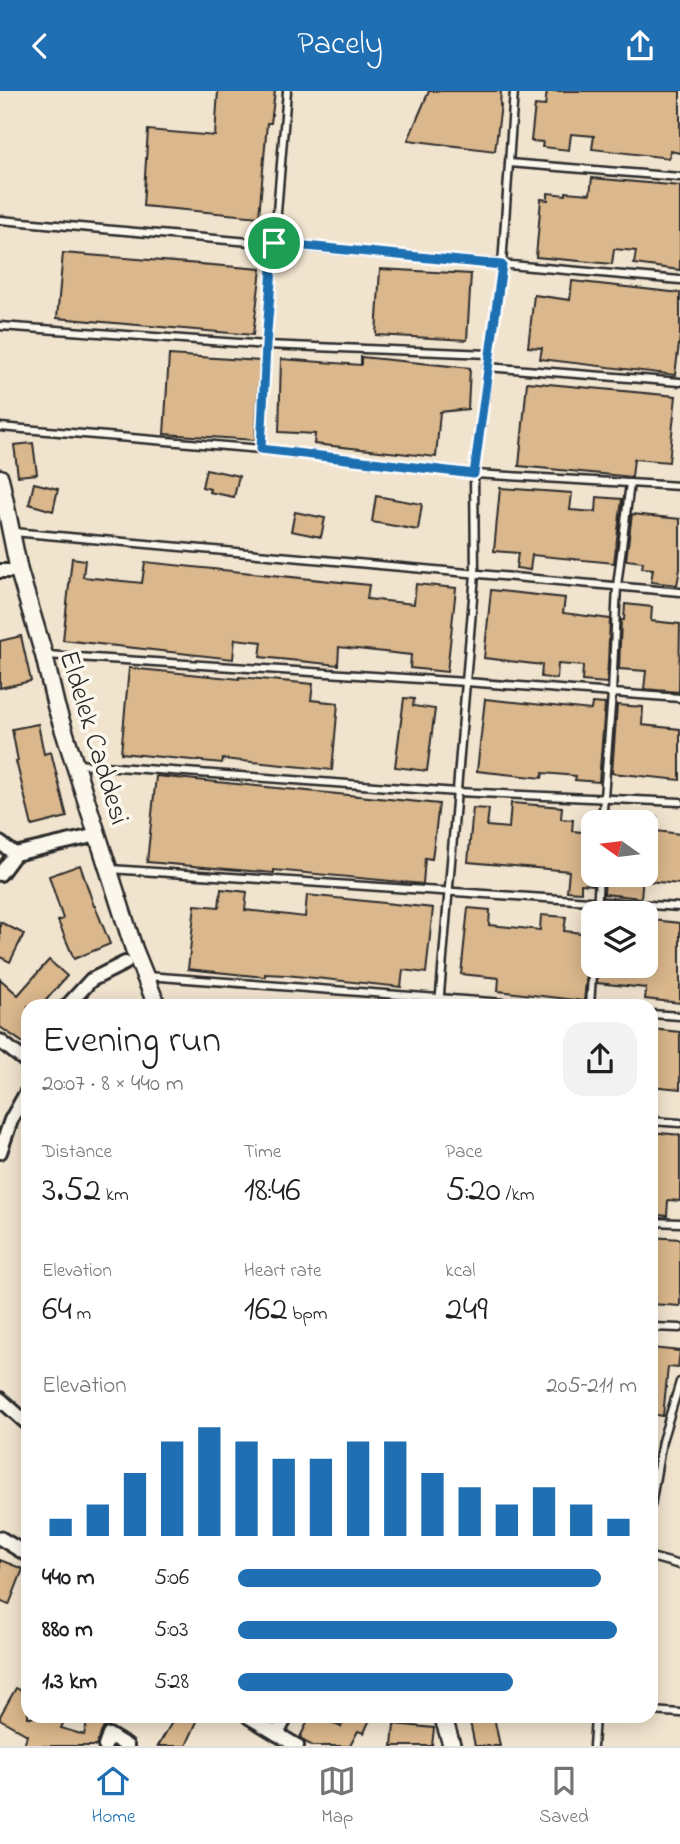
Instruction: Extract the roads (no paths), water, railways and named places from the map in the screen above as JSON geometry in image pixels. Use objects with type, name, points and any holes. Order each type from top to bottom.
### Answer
[{"type":"street","name":"Eldelek Caddesi","points":[[0,478],[19,571],[57,706],[134,949],[154,999]]},
{"type":"street","points":[[0,571],[19,571]]},
{"type":"street","points":[[0,874],[15,854],[97,835]]},
{"type":"street","points":[[0,843],[15,854]]},
{"type":"street","points":[[73,999],[91,980],[125,963]]},
{"type":"street","points":[[0,1041],[21,1054]]},
{"type":"street","points":[[0,1152],[11,1120],[21,1102]]},
{"type":"street","points":[[0,1399],[21,1418]]},
{"type":"street","points":[[0,1538],[21,1551]]},
{"type":"street","points":[[259,1723],[297,1746]]},
{"type":"street","points":[[278,1734],[283,1723]]},
{"type":"street","points":[[445,1723],[452,1746]]},
{"type":"street","points":[[105,1746],[109,1735],[127,1746]]},
{"type":"lane","points":[[261,449],[266,345],[287,91]]},
{"type":"lane","points":[[439,999],[475,574],[474,474],[502,265],[514,91]]},
{"type":"lane","points":[[509,163],[680,177]]},
{"type":"lane","points":[[0,220],[680,280]]},
{"type":"lane","points":[[0,326],[266,345],[489,355]]},
{"type":"lane","points":[[487,367],[680,382]]},
{"type":"lane","points":[[0,428],[261,449],[474,474],[680,486]]},
{"type":"lane","points":[[603,810],[617,586],[630,483]]},
{"type":"lane","points":[[11,531],[680,592]]},
{"type":"lane","points":[[44,655],[466,681],[680,698]]},
{"type":"lane","points":[[75,764],[457,792],[680,802]]},
{"type":"lane","points":[[108,869],[598,901],[599,887]]},
{"type":"lane","points":[[658,905],[680,907]]},
{"type":"lane","points":[[145,976],[405,999]]},
{"type":"lane","points":[[590,999],[592,978]]},
{"type":"lane","points":[[658,1014],[680,1016]]},
{"type":"lane","points":[[658,1121],[680,1123]]},
{"type":"lane","points":[[658,1222],[680,1223]]},
{"type":"lane","points":[[658,1327],[680,1328]]},
{"type":"lane","points":[[658,1465],[662,1441],[680,1382]]},
{"type":"lane","points":[[658,1441],[662,1441]]},
{"type":"lane","points":[[658,1559],[680,1565]]},
{"type":"lane","points":[[658,1711],[680,1713]]},
{"type":"lane","points":[[593,1746],[595,1723]]}]
